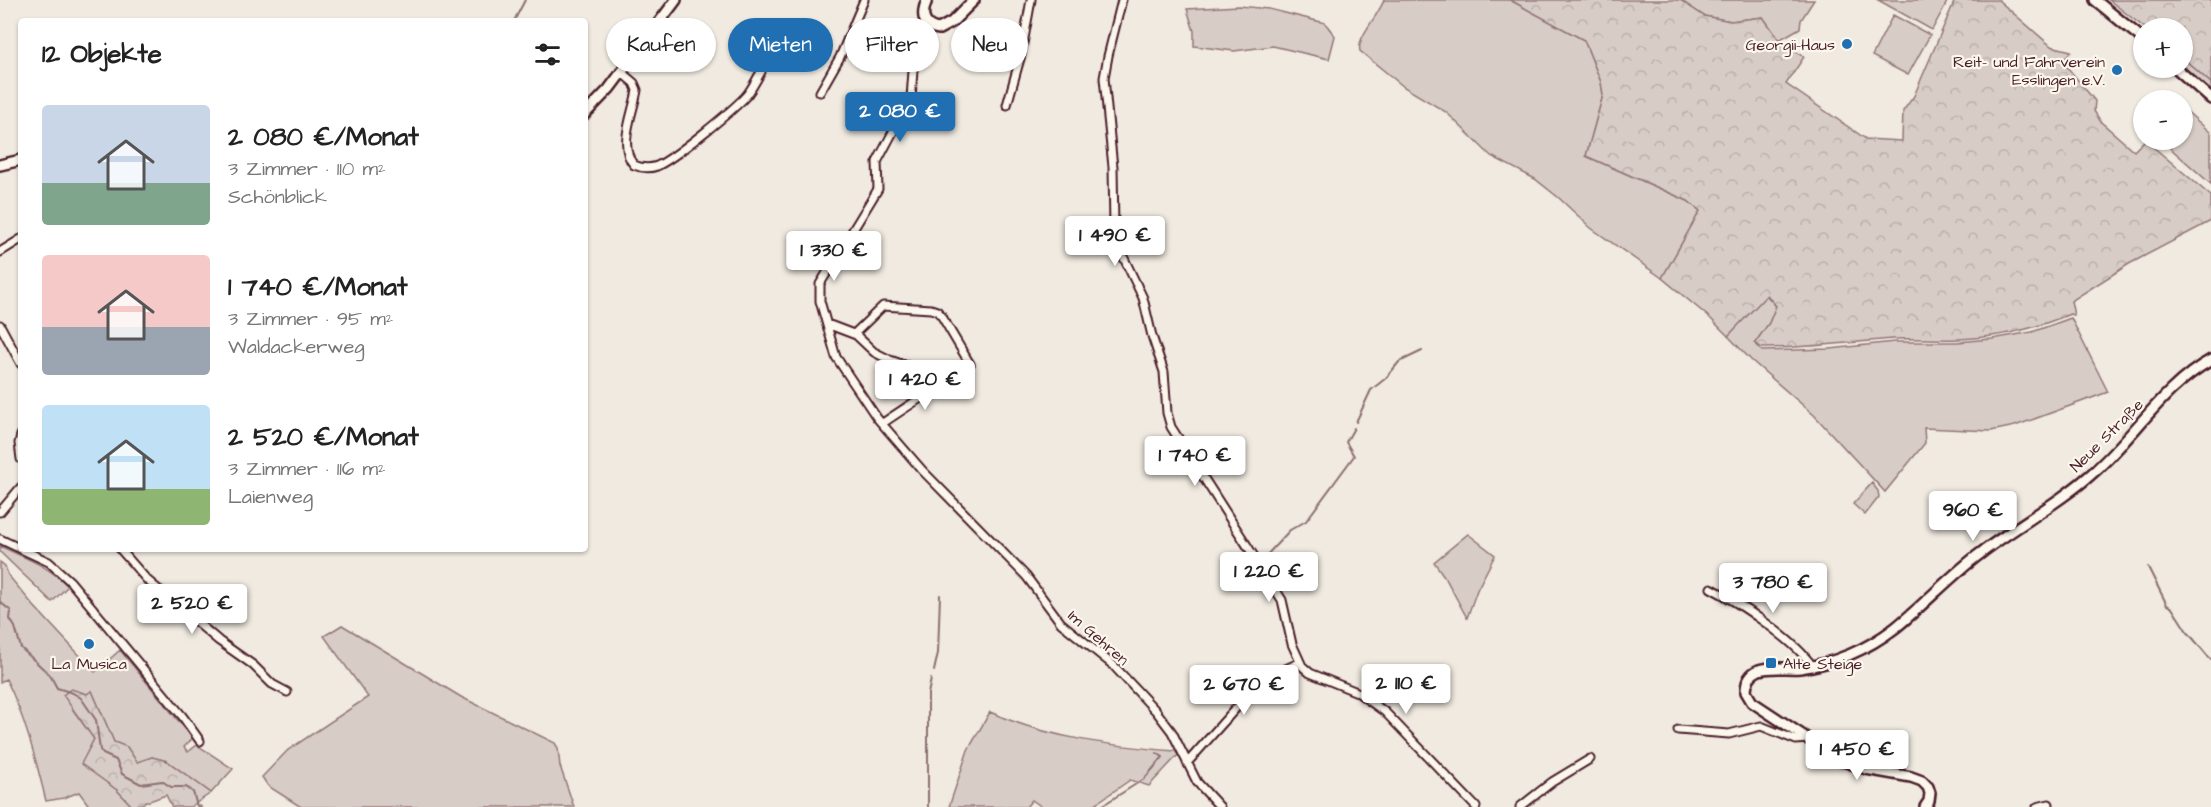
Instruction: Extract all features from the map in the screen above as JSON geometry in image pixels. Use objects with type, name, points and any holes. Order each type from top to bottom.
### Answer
[{"type":"street","points":[[662,18],[676,0]]},
{"type":"street","points":[[820,92],[840,57],[864,0]]},
{"type":"street","points":[[924,18],[927,0]]},
{"type":"street","points":[[939,29],[944,28],[974,0]]},
{"type":"street","points":[[1007,105],[1021,55],[1031,0]]},
{"type":"street","points":[[1122,0],[1104,78],[1113,167],[1113,220],[1116,241],[1143,298],[1164,372],[1167,413],[1171,427],[1282,600],[1292,644],[1299,663],[1310,673],[1357,692],[1385,712],[1476,807]]},
{"type":"street","points":[[2095,0],[2133,31]]},
{"type":"street","points":[[588,111],[599,101],[621,72],[634,83],[637,90],[627,133],[628,156],[634,165],[645,168],[656,166],[671,158],[737,105],[747,95],[761,72]]},
{"type":"street","name":"Im Gehren","points":[[913,72],[911,98],[877,162],[878,189],[821,281],[819,298],[838,361],[883,423],[922,470],[1026,576],[1061,623],[1113,665],[1156,711],[1172,732],[1197,782],[1220,807]]},
{"type":"street","points":[[2187,78],[2211,99]]},
{"type":"street","points":[[0,165],[18,161]]},
{"type":"street","points":[[0,252],[18,241]]},
{"type":"street","points":[[854,334],[883,306],[934,310],[941,315],[970,364],[883,423]]},
{"type":"street","points":[[827,324],[854,334],[873,351],[890,360],[946,379]]},
{"type":"street","points":[[0,325],[18,358]]},
{"type":"street","name":"Neue Straße","points":[[1926,807],[1930,793],[1927,785],[1922,781],[1856,766],[1833,756],[1756,705],[1748,697],[1746,689],[1750,677],[1758,671],[1812,666],[1844,657],[1893,630],[1974,558],[2092,474],[2177,384],[2211,360]]},
{"type":"street","points":[[0,512],[18,491]]},
{"type":"street","points":[[0,539],[18,548]]},
{"type":"street","points":[[27,552],[49,562],[70,581],[183,717],[200,741]]},
{"type":"street","points":[[123,552],[147,580],[219,641],[253,665],[268,682],[287,692]]},
{"type":"street","points":[[1711,588],[1747,610],[1801,652],[1812,666]]},
{"type":"street","points":[[1187,763],[1253,689],[1268,677],[1299,663]]},
{"type":"street","points":[[1678,730],[1729,734],[1761,726],[1796,740],[1808,739]]},
{"type":"street","points":[[1520,807],[1552,782],[1590,759]]},
{"type":"street","points":[[2037,807],[2049,804]]},
{"type":"green space","points":[[1384,0],[1510,0],[1584,40],[1601,82],[1603,95],[1586,156],[1688,201],[1700,211],[1662,278],[1591,228],[1535,179],[1491,156],[1446,112],[1404,87],[1360,51],[1361,40]]},
{"type":"green space","points":[[1510,0],[1680,0],[1704,16],[1731,21],[1763,17],[1779,40],[1804,57],[1786,84],[1866,139],[1902,141],[1903,111],[1914,96],[1955,0],[1998,0],[2051,46],[2071,51],[2063,62],[2095,101],[2094,111],[2101,122],[2134,151],[2157,150],[2211,196],[2211,221],[2129,264],[2071,301],[2074,315],[2070,314],[2029,328],[1974,338],[1894,339],[1762,348],[1755,343],[1769,323],[1776,306],[1767,295],[1728,336],[1662,278],[1700,211],[1688,201],[1586,156],[1603,95],[1601,82],[1584,40]]},
{"type":"green space","points":[[1680,0],[1814,0],[1801,20],[1800,28],[1779,40],[1763,17],[1731,21],[1704,16]]},
{"type":"green space","points":[[1878,0],[1948,0],[1932,30]]},
{"type":"green space","points":[[2109,0],[2211,0],[2211,83],[2193,67],[2193,18],[2133,19]]},
{"type":"green space","points":[[1239,6],[1269,9],[1325,23],[1335,36],[1329,59],[1273,46],[1234,51],[1194,46],[1194,31],[1187,9]]},
{"type":"green space","points":[[1893,15],[1930,35],[1908,75],[1872,56]]},
{"type":"green space","points":[[2193,67],[2211,83],[2211,93],[2193,76]]},
{"type":"green space","points":[[2193,117],[2211,133],[2211,184],[2172,150],[2193,150]]},
{"type":"green space","points":[[1766,295],[1776,306],[1769,323],[1755,343],[1762,351],[1830,349],[1894,342],[1957,342],[1992,339],[2032,332],[2071,318],[2108,392],[2015,426],[1991,431],[1924,428],[1925,443],[1885,492],[1814,415],[1751,360],[1728,336]]},
{"type":"green space","points":[[1872,483],[1879,497],[1865,515],[1853,504]]},
{"type":"green space","points":[[1468,534],[1495,555],[1477,590],[1467,618],[1434,562]]},
{"type":"green space","points":[[0,546],[44,567],[68,586],[52,602],[0,552]]},
{"type":"green space","points":[[0,562],[33,605],[95,672],[120,650],[185,729],[191,732],[191,740],[184,747],[188,752],[197,745],[233,769],[211,793],[167,761],[152,757],[137,763],[127,747],[114,742],[92,691],[87,694],[71,690],[73,710],[94,739],[82,764],[117,790],[133,807],[90,807],[79,792],[64,798],[46,801],[19,708],[6,679],[0,682]]},
{"type":"green space","points":[[342,625],[461,697],[555,743],[574,807],[301,807],[268,786],[262,777],[288,750],[368,697],[324,636]]},
{"type":"green space","points":[[71,689],[87,694],[92,691],[114,742],[127,747],[137,762],[152,757],[167,761],[211,793],[190,807],[172,807],[166,795],[133,807],[117,790],[81,764],[94,739],[63,695]]},
{"type":"green space","points":[[990,712],[1057,734],[1104,743],[1175,751],[1178,755],[1149,786],[1130,780],[1091,807],[1042,807],[1032,800],[1026,807],[949,807],[968,750]]},
{"type":"waterway","points":[[516,18],[525,0]]},
{"type":"waterway","points":[[1356,422],[1371,390],[1386,378],[1399,362],[1422,351]]},
{"type":"waterway","points":[[1264,558],[1290,530],[1306,521],[1354,456],[1346,442],[1354,428]]},
{"type":"waterway","points":[[2148,567],[2167,605],[2172,608],[2186,630],[2211,660]]},
{"type":"waterway","points":[[934,671],[938,653],[940,595]]},
{"type":"waterway","points":[[0,602],[11,611],[10,619],[15,627],[21,648],[50,675],[57,688],[81,698],[96,720],[100,750],[103,754],[116,760],[122,774],[141,784],[162,781],[171,787],[186,787],[193,792],[197,806],[201,807]]},
{"type":"waterway","points":[[928,807],[928,694],[931,679]]},
{"type":"waterway","points":[[1100,807],[1144,779],[1163,757],[1157,753]]},
{"type":"place","name":"Georgii-Haus","points":[[1847,44]]},
{"type":"place","name":"Reit- und Fahrverein Esslingen e.V.","points":[[2117,70]]},
{"type":"place","name":"La Musica","points":[[89,644]]},
{"type":"place","name":"Alte Steige","points":[[1771,663]]}]
